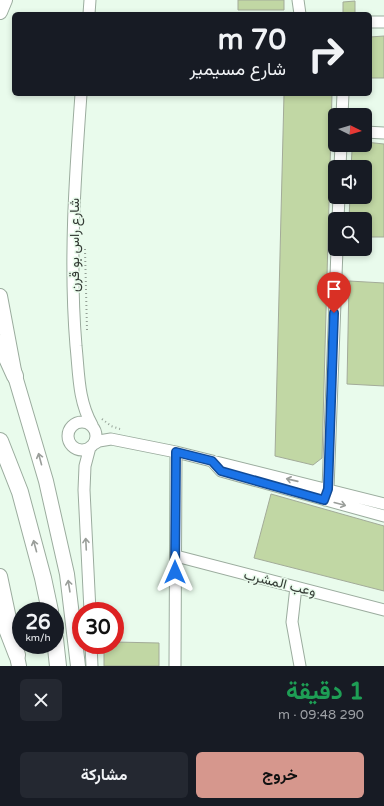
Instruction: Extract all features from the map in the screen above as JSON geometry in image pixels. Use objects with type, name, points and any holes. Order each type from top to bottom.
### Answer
[{"type":"highway","points":[[0,343],[15,376]]},
{"type":"highway","points":[[0,428],[1,443],[20,492],[44,578],[48,602]]},
{"type":"highway","points":[[0,611],[18,660]]},
{"type":"highway","points":[[57,654],[58,666]]},
{"type":"main road","points":[[0,12],[5,0]]},
{"type":"main road","points":[[0,296],[15,376],[46,481],[67,574],[78,666]]},
{"type":"main road","points":[[0,576],[18,660]]},
{"type":"street","points":[[89,12],[90,0]]},
{"type":"street","points":[[298,0],[300,12]]},
{"type":"street","points":[[372,22],[384,22]]},
{"type":"street","name":"شارع راس بو قرن","points":[[81,96],[73,231],[74,321],[81,396],[85,411],[95,424]]},
{"type":"street","points":[[342,108],[343,96]]},
{"type":"street","points":[[372,132],[384,133]]},
{"type":"street","points":[[324,500],[328,489],[337,256]]},
{"type":"street","name":"شارع راس بو قرن","points":[[74,424],[81,396]]},
{"type":"street","points":[[111,439],[95,424],[83,421],[74,424],[68,432],[69,442],[72,446],[81,450],[99,441],[111,439],[176,452],[384,504]]},
{"type":"street","points":[[90,602],[84,490],[85,466],[92,445],[95,424]]},
{"type":"street","points":[[175,666],[176,452]]},
{"type":"street","points":[[212,461],[221,471],[384,516]]},
{"type":"street","name":"وعب المشرب","points":[[176,556],[384,610]]},
{"type":"street","points":[[296,587],[292,622],[300,666]]},
{"type":"street","points":[[91,654],[92,666]]},
{"type":"path","points":[[85,244],[87,330]]},
{"type":"path","points":[[95,424],[122,429]]},
{"type":"building","points":[[238,0],[284,0],[284,10],[238,10]]},
{"type":"building","points":[[355,1],[355,12],[343,12],[343,2]]},
{"type":"building","points":[[384,36],[384,78],[372,78],[372,37]]},
{"type":"building","points":[[284,96],[332,96],[332,108],[328,108],[328,152],[330,152],[330,160],[328,160],[329,204],[322,458],[313,465],[275,456]]},
{"type":"building","points":[[372,143],[384,144],[384,237],[372,237],[372,212],[349,212],[350,204],[372,204],[372,160],[351,160],[352,152],[372,152]]},
{"type":"building","points":[[349,281],[384,283],[384,386],[347,384]]},
{"type":"building","points":[[271,494],[384,526],[384,591],[254,558]]},
{"type":"building","points":[[124,642],[159,643],[159,666],[104,666],[104,654],[124,654]]},
{"type":"route","points":[[175,572],[176,452],[212,461],[221,471],[324,500],[328,489],[334,313]]}]
